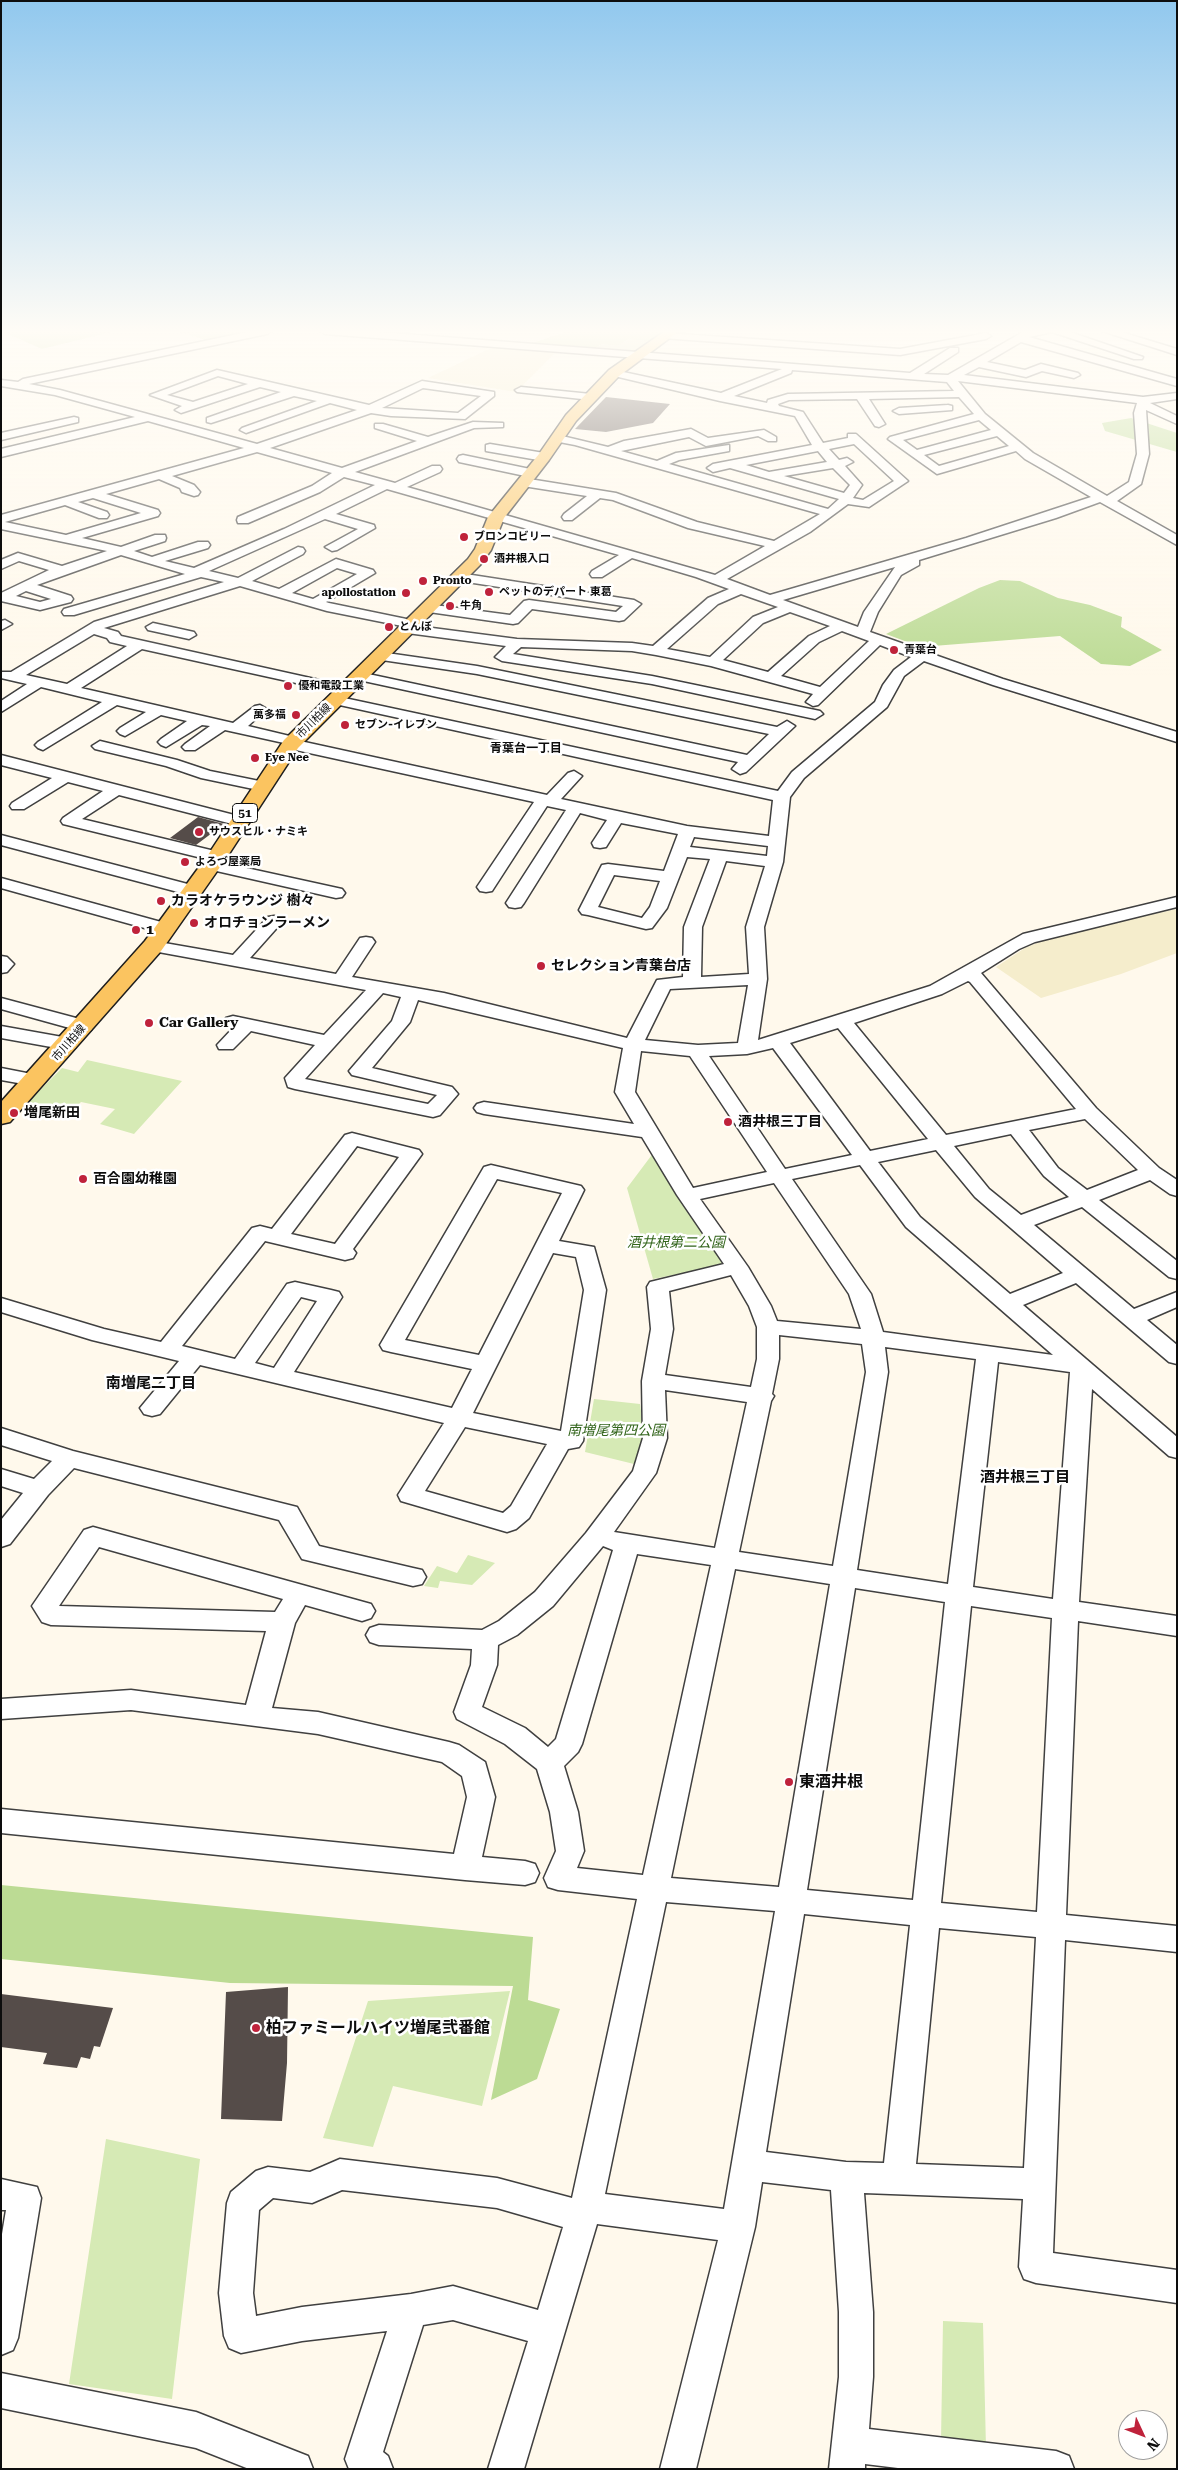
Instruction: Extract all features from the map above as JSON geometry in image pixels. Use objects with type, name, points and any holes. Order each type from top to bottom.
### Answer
[{"type":"main road","name":"市川柏線","points":[[1,1117],[84,1026],[153,946],[214,861],[292,743],[459,577],[482,550],[496,517],[552,446]]},
{"type":"street","points":[[1,453],[30,446]]},
{"type":"street","points":[[252,446],[717,579],[878,640],[1006,685],[1177,736]]},
{"type":"street","points":[[1,512],[8,518],[263,446]]},
{"type":"street","points":[[250,529],[342,472],[413,446]]},
{"type":"street","points":[[589,446],[830,513]]},
{"type":"street","points":[[610,451],[621,446]]},
{"type":"street","points":[[658,465],[676,457],[733,446]]},
{"type":"street","points":[[730,464],[865,504],[902,481],[863,446]]},
{"type":"street","points":[[905,446],[938,470],[1017,448],[1177,541]]},
{"type":"street","points":[[916,454],[944,446]]},
{"type":"street","points":[[771,599],[1105,499],[1135,484],[1143,454],[1142,446]]},
{"type":"street","points":[[713,468],[821,447],[856,485],[841,506],[717,579]]},
{"type":"street","points":[[490,448],[544,457]]},
{"type":"street","points":[[463,459],[560,488],[633,502],[702,527],[775,546]]},
{"type":"street","points":[[769,476],[836,463],[877,459]]},
{"type":"street","points":[[69,612],[200,572],[392,485],[436,469]]},
{"type":"street","points":[[806,486],[851,478],[893,474]]},
{"type":"street","points":[[160,475],[190,488],[186,489],[194,492]]},
{"type":"street","points":[[546,499],[560,488]]},
{"type":"street","points":[[66,539],[154,513],[94,494]]},
{"type":"street","points":[[568,517],[598,494]]},
{"type":"street","points":[[65,502],[103,515]]},
{"type":"street","points":[[31,511],[87,533]]},
{"type":"street","points":[[325,515],[369,528],[332,547]]},
{"type":"street","points":[[1,525],[119,550],[152,561],[280,593],[318,608],[409,626],[517,643],[596,646],[656,651],[713,662],[823,692]]},
{"type":"street","points":[[250,529],[289,532]]},
{"type":"street","points":[[250,529],[254,546]]},
{"type":"street","points":[[1,537],[24,530]]},
{"type":"street","points":[[3,597],[62,570],[160,538]]},
{"type":"street","points":[[152,561],[203,546]]},
{"type":"street","points":[[7,676],[91,629],[110,621],[240,582],[298,551]]},
{"type":"street","points":[[862,634],[871,612],[896,572],[926,557],[929,553]]},
{"type":"street","points":[[597,574],[630,554]]},
{"type":"street","points":[[1,565],[18,557],[62,570]]},
{"type":"street","points":[[280,593],[336,563],[368,573],[318,608]]},
{"type":"street","points":[[427,608],[513,620],[529,604],[619,617],[634,604],[459,577]]},
{"type":"street","points":[[3,597],[40,606],[66,599],[26,586]]},
{"type":"street","points":[[656,651],[713,601],[743,588]]},
{"type":"street","points":[[713,662],[758,620],[790,607]]},
{"type":"street","points":[[770,678],[814,638],[842,626]]},
{"type":"street","points":[[153,628],[189,635]]},
{"type":"street","points":[[91,629],[113,635],[115,639],[347,689],[782,797]]},
{"type":"street","points":[[68,690],[143,645],[171,631]]},
{"type":"street","points":[[347,689],[542,716],[680,745],[745,764],[780,732],[809,713],[823,692],[878,640]]},
{"type":"street","points":[[517,643],[502,657],[652,680],[732,695],[809,713]]},
{"type":"street","points":[[542,716],[596,646]]},
{"type":"street","points":[[380,656],[477,670],[780,732]]},
{"type":"street","points":[[747,1048],[758,979],[755,927],[775,862],[782,797],[798,775],[882,704],[890,685],[899,673],[922,656]]},
{"type":"street","points":[[680,745],[753,674]]},
{"type":"street","points":[[7,676],[292,743],[480,784],[575,808],[687,830],[778,842]]},
{"type":"street","points":[[1,708],[38,683]]},
{"type":"street","points":[[43,745],[113,701]]},
{"type":"street","points":[[190,747],[260,708]]},
{"type":"street","points":[[125,731],[157,711]]},
{"type":"street","points":[[166,742],[197,721]]},
{"type":"street","points":[[100,746],[171,763],[207,775],[262,786]]},
{"type":"street","points":[[1,760],[240,821]]},
{"type":"street","points":[[486,887],[546,801],[574,776]]},
{"type":"street","points":[[18,806],[65,777]]},
{"type":"street","points":[[115,790],[69,821],[336,893]]},
{"type":"street","points":[[515,903],[575,808]]},
{"type":"street","points":[[600,842],[617,817]]},
{"type":"street","points":[[670,877],[608,868],[588,910],[646,924],[658,908],[681,850],[687,830]]},
{"type":"street","points":[[1,840],[193,891]]},
{"type":"street","points":[[681,850],[775,862]]},
{"type":"street","points":[[692,983],[693,927],[720,856]]},
{"type":"street","points":[[1,883],[166,929]]},
{"type":"street","points":[[153,946],[411,993],[634,1045],[698,1052],[747,1048],[778,1041],[843,1021],[936,990],[968,974],[1013,945],[1029,938],[1177,902]]},
{"type":"street","points":[[238,961],[274,921]]},
{"type":"street","points":[[341,980],[366,942]]},
{"type":"street","points":[[1,961],[5,964],[1,968]]},
{"type":"street","points":[[968,974],[980,983],[1089,1112],[1152,1172],[1177,1190]]},
{"type":"street","points":[[506,2469],[584,2212],[762,1396],[768,1359],[768,1327],[760,1306],[737,1267],[687,1195],[625,1092],[634,1045],[663,984],[758,979]]},
{"type":"street","points":[[379,987],[295,1078],[295,1083],[433,1111],[448,1094],[445,1091],[359,1072],[401,1022],[411,993]]},
{"type":"street","points":[[1,1003],[84,1026]]},
{"type":"street","points":[[843,1021],[982,1193],[1077,1275],[1177,1357]]},
{"type":"street","points":[[226,1045],[240,1024],[328,1042]]},
{"type":"street","points":[[1,1032],[68,1044]]},
{"type":"street","points":[[778,1041],[913,1222],[1177,1450]]},
{"type":"street","points":[[678,2469],[738,2227],[789,1900],[845,1576],[877,1372],[874,1338],[868,1314],[860,1294],[700,1058],[698,1052]]},
{"type":"street","points":[[1,1074],[36,1080]]},
{"type":"street","points":[[484,1108],[529,1120],[650,1132]]},
{"type":"street","points":[[687,1195],[865,1157],[943,1144],[1089,1112]]},
{"type":"street","points":[[1016,1128],[1051,1172],[1177,1272]]},
{"type":"street","points":[[168,1350],[260,1233],[277,1237],[343,1252],[412,1154],[352,1139],[277,1237]]},
{"type":"street","points":[[486,1364],[391,1345],[491,1171],[574,1190],[459,1418],[410,1495],[508,1523],[520,1512],[562,1439]]},
{"type":"street","points":[[1018,1224],[1084,1200],[1152,1172]]},
{"type":"street","points":[[1,1305],[100,1335],[242,1366],[459,1418],[571,1441],[595,1290],[586,1252],[546,1245]]},
{"type":"street","points":[[379,1635],[484,1640],[508,1628],[544,1598],[596,1539],[644,1473],[655,1438],[653,1381],[662,1330],[658,1287],[737,1267]]},
{"type":"street","points":[[1008,1303],[1077,1275]]},
{"type":"street","points":[[242,1366],[295,1290],[331,1297],[281,1376]]},
{"type":"street","points":[[1130,1319],[1177,1299]]},
{"type":"street","points":[[768,1327],[874,1338],[1080,1367]]},
{"type":"street","points":[[898,2179],[959,1595],[988,1355]]},
{"type":"street","points":[[152,1408],[195,1356]]},
{"type":"street","points":[[1080,1367],[1065,1609],[1052,1926],[1038,2184],[1036,2267],[1177,2287]]},
{"type":"street","points":[[653,1381],[762,1396]]},
{"type":"street","points":[[1,1436],[69,1458],[288,1513],[311,1553],[413,1577]]},
{"type":"street","points":[[1,1538],[39,1490],[69,1458]]},
{"type":"street","points":[[1,1477],[39,1490]]},
{"type":"street","points":[[282,1622],[51,1615],[45,1606],[93,1536],[362,1611]]},
{"type":"street","points":[[596,1539],[959,1595],[1177,1626]]},
{"type":"street","points":[[549,1763],[568,1744],[628,1543]]},
{"type":"street","points":[[256,1717],[282,1622],[299,1594]]},
{"type":"street","points":[[484,1640],[484,1664],[467,1712],[515,1736],[549,1763],[564,1812],[570,1852],[558,1878],[654,1889],[789,1900],[1177,1939]]},
{"type":"street","points":[[1,1709],[131,1700],[256,1717],[318,1723],[449,1752],[475,1770],[482,1797],[465,1868]]},
{"type":"street","points":[[1,1821],[525,1874]]},
{"type":"street","points":[[747,2165],[846,2176],[1038,2184]]},
{"type":"street","points":[[549,2330],[453,2303],[302,2324],[241,2336],[236,2293],[243,2203],[268,2182],[312,2188],[340,2174],[497,2194],[584,2212],[738,2227]]},
{"type":"street","points":[[846,2176],[856,2312],[856,2377],[848,2456],[1056,2469]]},
{"type":"street","points":[[1,2194],[25,2198],[1,2338]]},
{"type":"street","points":[[375,2469],[363,2459],[411,2310]]},
{"type":"street","points":[[1,2390],[196,2430],[301,2468]]},
{"type":"shaded area","points":[[1177,909],[1177,953],[1121,974],[1041,998],[996,967],[1025,948],[1059,934]]},
{"type":"green space","points":[[1157,446],[1177,446],[1177,452]]},
{"type":"green space","points":[[1000,580],[1020,581],[1058,598],[1090,605],[1122,617],[1121,627],[1162,650],[1130,666],[1101,664],[1060,636],[933,646],[910,643],[886,634],[979,588]]},
{"type":"green space","points":[[87,1060],[182,1081],[134,1134],[100,1124],[115,1109],[81,1102],[67,1116],[39,1107],[29,1101],[62,1068],[78,1072]]},
{"type":"green space","name":"酒井根第二公園","points":[[654,1152],[726,1262],[724,1265],[653,1279],[627,1188]]},
{"type":"green space","name":"南増尾第四公園","points":[[594,1399],[640,1404],[645,1438],[634,1464],[585,1452]]},
{"type":"green space","points":[[468,1555],[495,1563],[472,1585],[440,1581],[438,1588],[424,1586],[437,1566],[457,1573]]},
{"type":"green space","points":[[1,1885],[533,1937],[528,2000],[560,2009],[537,2079],[491,2100],[513,1986],[230,1983],[1,1959]]},
{"type":"green space","points":[[510,1991],[482,2106],[393,2086],[373,2147],[323,2138],[368,2001]]},
{"type":"green space","points":[[106,2139],[200,2159],[172,2399],[69,2384]]},
{"type":"green space","points":[[943,2321],[983,2323],[986,2448],[941,2440]]},
{"type":"building","name":"サウスヒル・ナミキ","points":[[198,817],[224,824],[196,845],[170,838]]},
{"type":"building","name":"柏ファミールハイツ増尾弐番館","points":[[288,1987],[287,2063],[282,2121],[221,2119],[226,1992]]},
{"type":"building","points":[[1,1994],[113,2008],[100,2047],[94,2046],[90,2059],[81,2057],[77,2068],[43,2064],[47,2053],[1,2047]]},
{"type":"place","name":"ブロンコビリー","points":[[464,537]]},
{"type":"place","name":"酒井根入口","points":[[484,559]]},
{"type":"place","name":"Pronto","points":[[423,581]]},
{"type":"place","name":"ペットのデパート 東葛","points":[[489,592]]},
{"type":"place","name":"apollostation","points":[[406,593]]},
{"type":"place","name":"牛角","points":[[450,606]]},
{"type":"place","name":"とんぼ","points":[[389,627]]},
{"type":"place","name":"青葉台","points":[[894,650]]},
{"type":"place","name":"優和電設工業","points":[[288,686]]},
{"type":"place","name":"萬多福","points":[[296,715]]},
{"type":"place","name":"セブン-イレブン","points":[[345,725]]},
{"type":"place","name":"Eye Nee","points":[[255,758]]},
{"type":"place","name":"サウスヒル・ナミキ","points":[[199,832]]},
{"type":"place","name":"よろづ屋薬局","points":[[185,862]]},
{"type":"place","name":"カラオケラウンジ 樹々","points":[[161,901]]},
{"type":"place","name":"オロチョンラーメン","points":[[194,923]]},
{"type":"place","name":"1","points":[[136,930]]},
{"type":"place","name":"セレクション青葉台店","points":[[541,966]]},
{"type":"place","name":"Car Gallery","points":[[149,1023]]},
{"type":"place","name":"増尾新田","points":[[14,1113]]},
{"type":"place","name":"酒井根三丁目","points":[[728,1122]]},
{"type":"place","name":"百合園幼稚園","points":[[83,1179]]},
{"type":"place","name":"東酒井根","points":[[789,1782]]},
{"type":"place","name":"柏ファミールハイツ増尾弐番館","points":[[256,2028]]},
{"type":"district","name":"青葉台一丁目","points":[[526,748]]},
{"type":"district","name":"南増尾二丁目","points":[[151,1384]]},
{"type":"district","name":"酒井根三丁目","points":[[1025,1478]]}]
